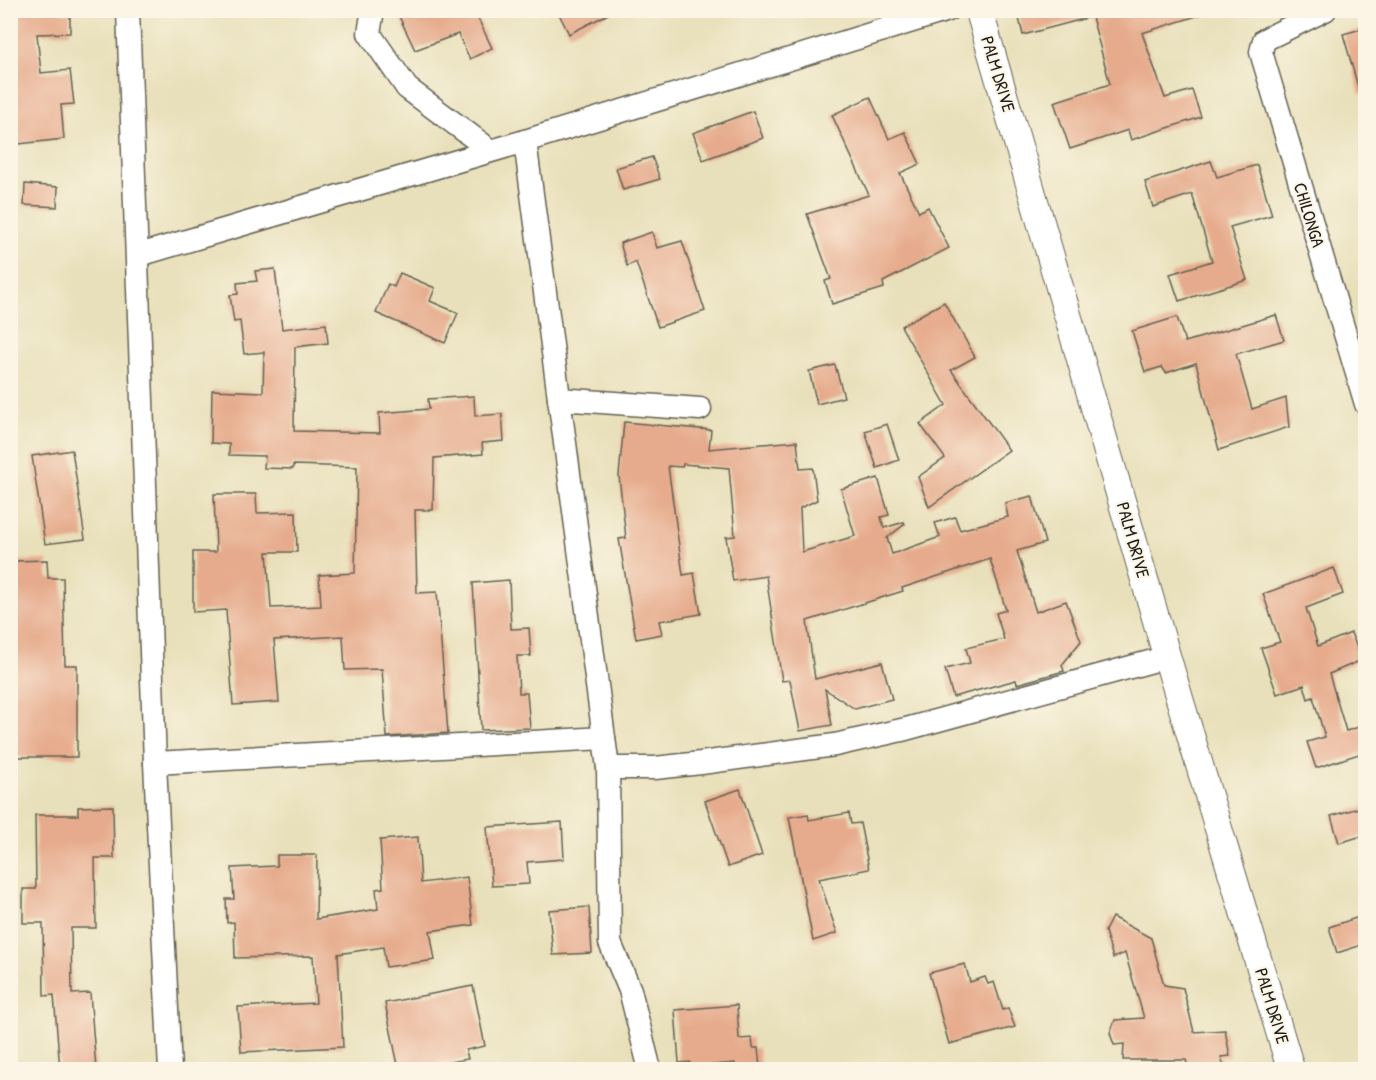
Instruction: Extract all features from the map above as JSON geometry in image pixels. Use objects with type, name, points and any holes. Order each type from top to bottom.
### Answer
[{"type":"street","points":[[128,10],[139,255],[155,763],[170,1070]]},
{"type":"street","points":[[373,10],[369,33],[407,88],[482,144],[485,153]]},
{"type":"street","points":[[139,255],[525,141],[948,10]]},
{"type":"street","name":"PALM DRIVE","points":[[979,10],[1167,657],[1291,1070]]},
{"type":"street","name":"CHILONGA","points":[[1325,10],[1264,40],[1261,52],[1365,404]]},
{"type":"street","points":[[525,141],[608,768],[610,943],[630,990],[650,1070]]},
{"type":"street","points":[[559,399],[700,409]]},
{"type":"street","points":[[608,768],[655,768],[835,745],[906,729],[1167,657]]},
{"type":"street","points":[[155,763],[604,738]]},
{"type":"building","points":[[10,10],[55,10],[70,14],[70,33],[37,34],[41,73],[70,70],[74,104],[61,105],[64,139],[19,144],[10,63]]},
{"type":"building","points":[[396,10],[474,10],[492,48],[470,59],[458,34],[415,50]]},
{"type":"building","points":[[557,10],[616,10],[569,34]]},
{"type":"building","points":[[1017,10],[1090,10],[1091,17],[1023,35]]},
{"type":"building","points":[[1112,10],[1199,10],[1200,15],[1142,33],[1165,98],[1192,90],[1201,117],[1131,140],[1128,130],[1070,149],[1054,102],[1110,84],[1092,17]]},
{"type":"building","points":[[1365,28],[1365,93],[1360,94],[1343,34]]},
{"type":"building","points":[[870,97],[889,139],[905,132],[920,164],[900,173],[919,212],[928,207],[949,248],[883,282],[884,288],[832,304],[825,281],[831,279],[807,214],[869,195],[832,115]]},
{"type":"building","points":[[753,111],[763,138],[703,160],[693,133]]},
{"type":"building","points":[[652,157],[660,179],[623,190],[616,168]]},
{"type":"building","points":[[1211,161],[1217,177],[1257,165],[1272,215],[1230,227],[1247,280],[1179,301],[1170,274],[1212,261],[1192,194],[1153,207],[1145,182]]},
{"type":"building","points":[[25,184],[58,187],[57,207],[24,205]]},
{"type":"building","points":[[652,232],[657,248],[682,241],[705,311],[658,327],[636,262],[627,266],[620,243]]},
{"type":"building","points":[[275,269],[282,329],[326,324],[328,343],[295,347],[294,431],[380,433],[379,413],[429,409],[428,399],[474,396],[475,416],[502,414],[504,441],[482,443],[483,454],[434,458],[433,510],[415,510],[417,593],[437,592],[448,733],[387,737],[382,669],[345,670],[343,636],[274,640],[279,702],[233,705],[226,610],[193,612],[193,552],[216,552],[214,494],[256,494],[257,513],[296,512],[297,552],[267,552],[271,608],[321,606],[319,575],[355,573],[357,467],[293,465],[293,469],[264,468],[265,456],[229,455],[229,444],[211,443],[212,390],[263,392],[264,352],[244,354],[240,321],[234,322],[230,295],[238,294],[237,283],[257,281],[255,271]]},
{"type":"building","points":[[400,273],[435,288],[430,301],[458,313],[445,343],[376,313],[388,284],[394,287]]},
{"type":"building","points":[[944,302],[975,357],[951,370],[1009,450],[929,507],[918,477],[945,458],[920,424],[946,405],[901,326]]},
{"type":"building","points":[[1276,315],[1284,340],[1236,354],[1252,409],[1286,398],[1289,427],[1219,450],[1196,363],[1166,373],[1162,367],[1145,372],[1132,331],[1177,317],[1185,342]]},
{"type":"building","points":[[835,365],[844,397],[817,404],[809,371]]},
{"type":"building","points":[[624,422],[711,430],[709,449],[797,441],[800,469],[813,468],[817,500],[800,508],[802,552],[855,536],[841,489],[878,478],[889,515],[881,517],[884,528],[904,522],[905,524],[887,538],[892,554],[940,537],[935,523],[955,517],[960,530],[1008,517],[1005,503],[1032,496],[1045,543],[1017,551],[1036,612],[1066,601],[1081,641],[1062,665],[1064,671],[1017,684],[1016,680],[953,697],[945,669],[970,663],[966,648],[1004,639],[996,613],[1006,610],[990,559],[902,588],[903,591],[807,621],[815,679],[882,662],[892,699],[855,709],[825,689],[832,725],[800,731],[790,680],[782,681],[766,576],[733,581],[726,537],[735,536],[729,468],[683,464],[682,467],[668,466],[683,575],[694,573],[701,614],[659,621],[662,634],[636,639],[619,539],[626,538],[619,476]]},
{"type":"building","points":[[887,424],[899,460],[877,468],[865,431]]},
{"type":"building","points":[[72,450],[85,539],[45,544],[32,456]]},
{"type":"building","points":[[47,560],[48,578],[63,578],[65,665],[77,665],[77,757],[10,757],[10,574],[15,574],[14,561]]},
{"type":"building","points":[[1334,568],[1343,594],[1306,608],[1318,646],[1351,633],[1362,660],[1329,674],[1346,731],[1365,725],[1365,752],[1316,768],[1307,742],[1325,737],[1313,697],[1308,699],[1304,685],[1277,694],[1261,648],[1280,642],[1263,594]]},
{"type":"building","points":[[509,580],[511,629],[529,628],[531,656],[517,656],[519,693],[527,693],[530,728],[481,730],[473,583]]},
{"type":"building","points":[[740,789],[762,855],[728,867],[705,801]]},
{"type":"building","points":[[113,806],[114,858],[95,858],[96,928],[71,928],[72,994],[90,993],[96,1069],[60,1070],[54,995],[44,996],[43,923],[23,923],[23,889],[36,889],[35,815],[78,815],[78,807]]},
{"type":"building","points":[[1365,806],[1365,835],[1339,843],[1331,816]]},
{"type":"building","points":[[849,813],[851,824],[860,823],[869,869],[819,879],[837,933],[813,941],[789,817],[808,814],[809,820]]},
{"type":"building","points":[[562,822],[564,859],[527,862],[529,884],[492,886],[487,827]]},
{"type":"building","points":[[418,837],[421,883],[467,877],[473,925],[430,931],[435,960],[386,967],[383,947],[338,954],[343,1047],[241,1052],[238,1007],[316,1003],[313,956],[235,958],[234,922],[227,923],[226,899],[234,899],[232,868],[277,866],[277,855],[317,855],[316,919],[378,909],[376,889],[383,888],[380,840]]},
{"type":"building","points":[[589,907],[592,953],[553,955],[549,910]]},
{"type":"building","points":[[1365,915],[1365,944],[1337,953],[1329,927]]},
{"type":"building","points":[[1112,917],[1151,938],[1164,985],[1183,988],[1194,1032],[1225,1030],[1230,1056],[1221,1057],[1225,1070],[1189,1070],[1186,1060],[1123,1060],[1124,1044],[1114,1045],[1110,1033],[1115,1020],[1144,1018],[1125,953],[1113,958],[1105,931]]},
{"type":"building","points":[[965,964],[970,982],[985,977],[988,984],[994,982],[1003,1010],[1008,1008],[1015,1027],[949,1044],[929,973]]},
{"type":"building","points":[[473,986],[485,1046],[466,1050],[468,1059],[399,1070],[385,1003]]},
{"type":"building","points":[[737,1005],[739,1039],[752,1038],[753,1048],[758,1048],[760,1067],[735,1069],[735,1063],[690,1067],[690,1062],[679,1063],[675,1010]]}]
